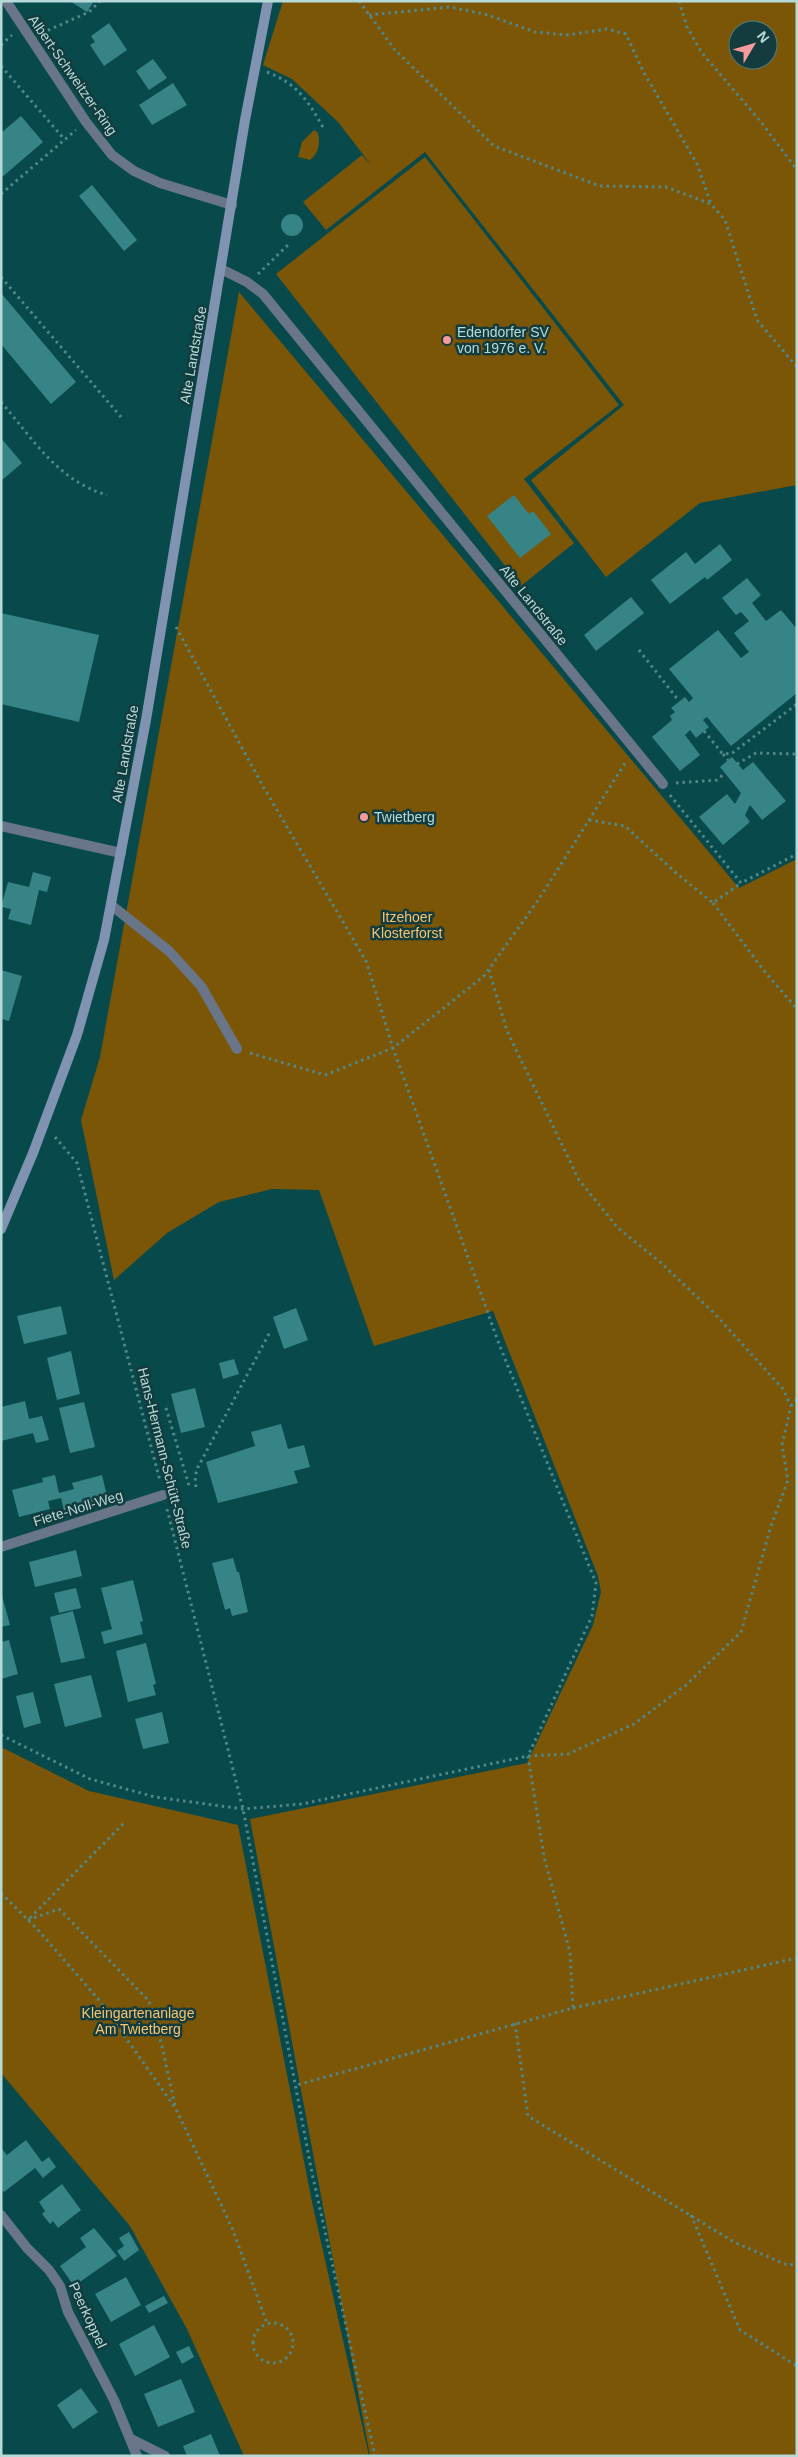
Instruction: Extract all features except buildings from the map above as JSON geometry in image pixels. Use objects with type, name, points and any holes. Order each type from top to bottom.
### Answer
[{"type":"street","name":"Albert-Schweitzer-Ring","points":[[6,1],[86,122],[112,155],[134,171],[160,183],[232,205]]},
{"type":"street","name":"Alte Landstraße","points":[[1,1229],[43,1126],[94,979],[112,905],[255,67],[268,1]]},
{"type":"street","name":"Alte Landstraße","points":[[221,269],[247,282],[263,294],[662,784]]},
{"type":"street","points":[[1,826],[121,853]]},
{"type":"street","points":[[112,905],[169,951],[201,986],[237,1049]]},
{"type":"street","name":"Fiete-Noll-Weg","points":[[1,1547],[163,1495]]},
{"type":"street","name":"Peerkoppel","points":[[1,2215],[27,2248],[49,2270],[60,2286],[68,2312],[114,2400],[137,2456]]},
{"type":"street","points":[[130,2439],[164,2456]]},
{"type":"path","points":[[30,38],[90,12],[100,1]]},
{"type":"path","points":[[359,1],[395,50],[494,146],[600,186],[666,187],[711,204]]},
{"type":"path","points":[[679,1],[687,27],[702,54],[761,122],[797,170]]},
{"type":"path","points":[[369,15],[450,7],[488,15],[535,32],[567,35],[607,29],[626,34],[644,71],[697,164],[711,204],[725,220],[757,320],[797,367]]},
{"type":"path","points":[[1,66],[65,140]]},
{"type":"path","points":[[255,67],[292,84],[305,98],[324,129]]},
{"type":"path","points":[[1,194],[86,122]]},
{"type":"path","points":[[247,282],[288,245]]},
{"type":"path","points":[[1,277],[121,418]]},
{"type":"path","points":[[1,402],[64,474],[82,486],[107,496]]},
{"type":"path","points":[[164,606],[264,788],[366,962],[393,1048],[499,1344],[596,1583],[592,1616],[528,1756],[544,1857],[570,1952],[573,2008]]},
{"type":"path","points":[[639,650],[679,701]]},
{"type":"path","points":[[722,753],[736,752],[797,704]]},
{"type":"path","points":[[704,731],[728,760]]},
{"type":"path","points":[[237,1049],[325,1075],[393,1048],[484,976],[489,970],[539,899],[634,749]]},
{"type":"path","points":[[737,764],[756,753],[797,754]]},
{"type":"path","points":[[662,784],[717,780],[725,773]]},
{"type":"path","points":[[662,784],[679,808],[741,883]]},
{"type":"path","points":[[589,820],[625,826],[713,904],[765,972],[797,1009]]},
{"type":"path","points":[[713,904],[741,883],[797,854]]},
{"type":"path","points":[[489,970],[507,1031],[579,1180],[618,1228],[659,1261],[714,1312],[783,1389],[791,1406]]},
{"type":"path","name":"Hans-Hermann-Schütt-Straße","points":[[43,1126],[64,1145],[77,1163],[242,1809],[297,2085],[312,2174],[374,2456]]},
{"type":"path","points":[[196,1487],[195,1476],[198,1467],[270,1332]]},
{"type":"path","points":[[1,1735],[90,1778],[155,1798],[242,1809],[302,1804],[528,1756],[568,1754],[634,1724],[686,1685],[740,1632],[771,1526],[788,1480],[782,1445],[791,1406],[797,1399]]},
{"type":"path","points":[[166,1408],[190,1489]]},
{"type":"path","points":[[28,1920],[125,1822]]},
{"type":"path","points":[[1,1893],[28,1920],[99,2000],[176,2109],[232,2228],[267,2323]]},
{"type":"path","points":[[28,1920],[59,1909],[149,2001],[162,2046],[176,2109]]},
{"type":"path","points":[[297,2085],[573,2008],[797,1958]]},
{"type":"path","points":[[515,2023],[528,2116],[734,2242],[787,2265],[797,2264]]},
{"type":"path","points":[[691,2215],[740,2330],[797,2366]]},
{"type":"path","points":[[267,2323],[284,2325],[294,2339],[291,2354],[279,2362],[264,2361],[254,2351],[253,2341],[255,2334],[267,2323]]},
{"type":"green space","points":[[283,1],[797,1],[797,485],[700,503],[606,577],[531,480],[624,405],[425,152],[326,230],[303,202],[362,155],[372,166],[338,122],[292,79],[263,65]]},
{"type":"green space","points":[[314,130],[318,133],[319,141],[315,154],[310,160],[298,157],[302,142]]},
{"type":"green space","name":"Edendorfer SV von 1976 e. V.","points":[[425,157],[619,405],[524,479],[574,543],[521,586],[276,274]]},
{"type":"green space","name":"Itzehoer Klosterforst","points":[[239,292],[739,888],[797,859],[797,2456],[370,2456],[250,1819],[527,1763],[593,1625],[601,1592],[598,1576],[493,1311],[374,1346],[319,1190],[272,1189],[219,1202],[167,1233],[114,1280],[81,1120],[100,1057]]},
{"type":"green space","name":"Kleingartenanlage Am Twietberg","points":[[1,1747],[89,1791],[238,1825],[312,2202],[369,2456],[244,2456],[187,2329],[130,2226],[1,2073]]},
{"type":"place","name":"Edendorfer SV von 1976 e. V.","points":[[447,340]]},
{"type":"place","name":"Twietberg","points":[[364,817]]}]
